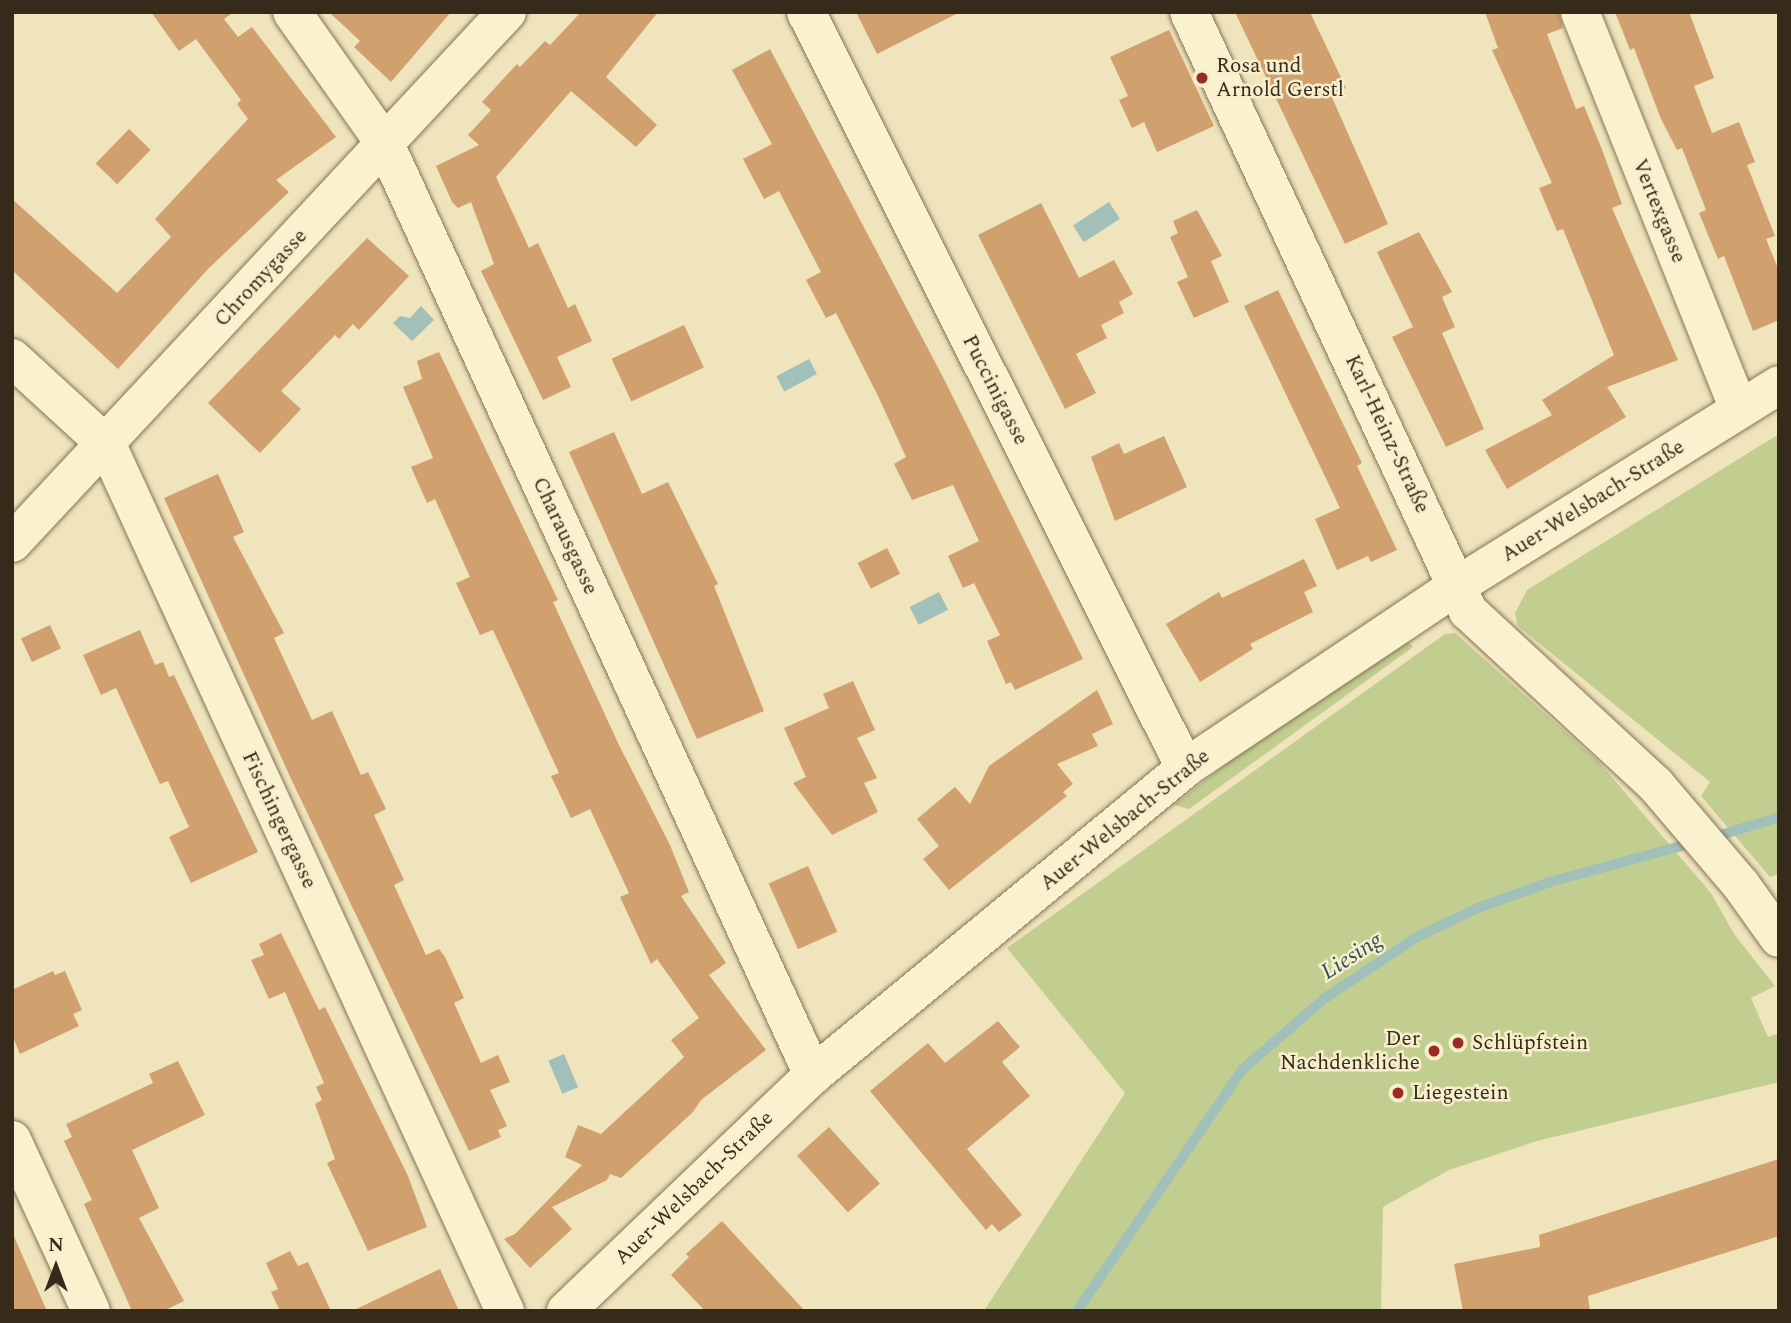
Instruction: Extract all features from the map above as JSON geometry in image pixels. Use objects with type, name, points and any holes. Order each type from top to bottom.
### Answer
[{"type":"street","name":"Charausgasse","points":[[292,12],[384,144],[813,1075]]},
{"type":"street","name":"Chromygasse","points":[[12,543],[107,445],[507,12]]},
{"type":"street","name":"Puccinigasse","points":[[806,12],[1185,768]]},
{"type":"street","name":"Karl-Heinz-Straße","points":[[1189,12],[1468,611],[1565,696],[1666,796],[1741,885],[1779,938]]},
{"type":"street","name":"Vertexgasse","points":[[1580,12],[1739,410]]},
{"type":"street","name":"Fischingergasse","points":[[12,358],[107,445],[505,1311]]},
{"type":"street","name":"Auer-Welsbach-Straße","points":[[566,1311],[813,1075],[1185,768],[1458,586],[1779,385]]},
{"type":"street","points":[[12,1140],[91,1311]]},
{"type":"green space","points":[[1779,434],[1779,874],[1770,877],[1701,796],[1710,782],[1518,626],[1515,613],[1527,590]]},
{"type":"green space","points":[[1455,633],[1598,761],[1711,893],[1734,934],[1775,986],[1751,998],[1768,1037],[1779,1033],[1779,1082],[1537,1141],[1449,1170],[1383,1207],[1381,1311],[984,1311],[1125,1093],[1007,948],[1445,634]]},
{"type":"green space","points":[[1406,638],[1413,647],[1189,809],[1174,805],[1290,714]]},
{"type":"water","points":[[1109,202],[1120,219],[1084,242],[1073,225]]},
{"type":"water","points":[[421,306],[434,320],[412,341],[393,323],[400,316],[410,318]]},
{"type":"water","points":[[809,359],[817,374],[784,391],[776,376]]},
{"type":"water","points":[[939,592],[948,610],[919,625],[910,607]]},
{"type":"water","points":[[564,1054],[578,1087],[562,1094],[548,1061]]},
{"type":"building","points":[[151,12],[234,12],[224,19],[238,37],[252,27],[336,137],[276,180],[289,192],[208,269],[118,369],[12,270],[12,199],[117,293],[171,237],[155,219],[248,119],[237,104],[241,100],[196,39],[179,51]]},
{"type":"building","points":[[329,12],[451,12],[391,82],[354,47],[360,41]]},
{"type":"building","points":[[581,12],[658,12],[606,77],[657,125],[636,147],[571,91],[496,177],[529,248],[538,243],[568,308],[575,304],[592,341],[557,357],[571,387],[543,400],[481,271],[494,264],[471,202],[458,208],[452,202],[436,166],[479,145],[468,135],[491,110],[482,102],[517,64],[520,67],[545,41],[550,45]]},
{"type":"building","points":[[856,12],[960,12],[877,54]]},
{"type":"building","points":[[1235,12],[1310,12],[1346,88],[1331,95],[1388,224],[1345,244]]},
{"type":"building","points":[[1485,12],[1559,12],[1563,28],[1547,34],[1576,109],[1584,106],[1601,147],[1622,204],[1612,208],[1678,360],[1607,387],[1626,417],[1507,489],[1485,450],[1552,415],[1542,400],[1614,355],[1563,229],[1557,231],[1539,188],[1552,183],[1492,50],[1498,48]]},
{"type":"building","points":[[1615,12],[1689,12],[1714,78],[1694,86],[1712,133],[1739,122],[1755,162],[1747,165],[1775,236],[1766,239],[1779,271],[1779,320],[1753,331],[1724,256],[1718,259],[1699,213],[1706,210],[1682,148],[1677,150],[1661,119],[1634,48],[1630,50]]},
{"type":"building","points":[[1169,30],[1214,126],[1157,152],[1144,122],[1132,128],[1119,100],[1128,96],[1110,57]]},
{"type":"building","points":[[770,49],[945,381],[1083,659],[1015,690],[1011,682],[1006,684],[987,641],[1000,635],[974,583],[963,588],[948,556],[979,541],[953,485],[912,500],[894,464],[906,457],[878,396],[836,313],[826,318],[806,280],[821,272],[779,191],[764,199],[743,159],[772,144],[732,70]]},
{"type":"building","points":[[129,129],[151,150],[117,184],[96,164]]},
{"type":"building","points":[[1041,203],[1079,278],[1114,260],[1133,294],[1119,302],[1124,313],[1101,325],[1107,338],[1076,354],[1096,393],[1065,409],[978,235]]},
{"type":"building","points":[[1197,210],[1222,256],[1211,261],[1229,302],[1194,318],[1177,282],[1188,277],[1170,237],[1178,233],[1173,221]]},
{"type":"building","points":[[1419,232],[1452,292],[1442,297],[1455,327],[1442,333],[1484,429],[1446,447],[1392,337],[1413,327],[1377,252]]},
{"type":"building","points":[[367,238],[409,276],[359,330],[353,324],[339,339],[335,335],[281,391],[301,409],[260,453],[208,403]]},
{"type":"building","points":[[1278,290],[1362,463],[1357,466],[1397,550],[1371,562],[1368,556],[1337,570],[1315,519],[1340,508],[1244,306]]},
{"type":"building","points":[[684,325],[704,368],[631,401],[611,359]]},
{"type":"building","points":[[439,352],[558,600],[553,602],[619,745],[670,845],[689,892],[681,896],[726,963],[709,975],[766,1050],[701,1100],[693,1112],[621,1178],[610,1174],[607,1180],[552,1207],[572,1229],[530,1268],[504,1239],[515,1234],[582,1165],[565,1157],[578,1125],[601,1134],[684,1057],[671,1040],[699,1018],[657,959],[651,964],[620,897],[629,893],[590,809],[571,818],[551,776],[559,773],[493,630],[480,635],[456,583],[470,577],[435,499],[427,503],[411,467],[433,458],[403,387],[422,379],[417,361]]},
{"type":"building","points":[[614,432],[642,494],[668,482],[718,584],[714,586],[764,711],[697,739],[569,452]]},
{"type":"building","points":[[1164,436],[1187,487],[1115,521],[1091,457],[1119,443],[1124,454]]},
{"type":"building","points":[[218,474],[244,532],[233,537],[284,633],[274,638],[312,720],[332,711],[361,775],[368,772],[386,809],[374,815],[404,880],[394,885],[426,955],[439,949],[445,957],[464,998],[454,1003],[481,1063],[498,1055],[510,1082],[490,1090],[507,1126],[498,1130],[501,1137],[469,1151],[292,781],[164,498]]},
{"type":"building","points":[[887,548],[900,574],[871,589],[858,563]]},
{"type":"building","points":[[1304,559],[1317,586],[1304,592],[1313,612],[1250,644],[1253,649],[1200,682],[1166,624],[1219,592],[1222,598]]},
{"type":"building","points":[[50,625],[61,649],[32,662],[21,639]]},
{"type":"building","points":[[140,630],[155,665],[163,662],[169,677],[174,675],[258,852],[191,883],[169,837],[189,827],[168,781],[160,784],[116,688],[101,695],[83,655]]},
{"type":"building","points":[[853,681],[875,730],[857,738],[877,778],[864,783],[878,812],[832,835],[793,783],[806,777],[784,728],[829,708],[823,694]]},
{"type":"building","points":[[1097,690],[1113,724],[1092,734],[1098,746],[1057,764],[1073,784],[1063,792],[1067,796],[949,890],[923,859],[939,846],[917,819],[955,787],[970,804],[989,766]]},
{"type":"building","points":[[808,866],[837,932],[798,949],[769,883]]},
{"type":"building","points":[[281,933],[319,1010],[325,1007],[408,1176],[427,1227],[368,1251],[327,1163],[335,1159],[315,1104],[322,1100],[316,1087],[324,1083],[285,992],[269,999],[251,960],[264,955],[259,944]]},
{"type":"building","points":[[53,971],[55,975],[65,971],[82,1010],[73,1014],[79,1026],[20,1054],[12,1035],[12,990]]},
{"type":"building","points":[[998,1021],[1020,1047],[1002,1062],[1030,1096],[967,1149],[1022,1215],[999,1232],[992,1224],[986,1230],[870,1091],[928,1043],[945,1063]]},
{"type":"building","points":[[178,1061],[205,1115],[132,1150],[159,1208],[139,1218],[184,1301],[163,1311],[132,1311],[84,1204],[92,1200],[64,1141],[72,1137],[66,1124],[153,1083],[149,1074]]},
{"type":"building","points":[[829,1127],[880,1183],[848,1212],[797,1156]]},
{"type":"building","points":[[1779,1159],[1779,1236],[1588,1296],[1590,1311],[1463,1311],[1454,1264],[1540,1247],[1539,1235]]},
{"type":"building","points":[[722,1221],[805,1311],[705,1311],[671,1275],[689,1257],[686,1254]]},
{"type":"building","points":[[12,1232],[47,1311],[12,1311]]},
{"type":"building","points":[[290,1251],[298,1266],[308,1262],[331,1311],[280,1311],[271,1292],[278,1289],[266,1263]]},
{"type":"building","points":[[440,1269],[459,1311],[352,1311]]},
{"type":"waterway","name":"Liesing","points":[[1711,838],[1779,817]]},
{"type":"waterway","name":"Liesing","points":[[1077,1311],[1243,1069],[1325,998],[1417,937],[1478,908],[1550,882],[1693,843]]},
{"type":"place","name":"Rosa und Arnold Gerstl","points":[[1202,78]]},
{"type":"place","name":"Schlüpfstein","points":[[1458,1043]]},
{"type":"place","name":"Der Nachdenkliche","points":[[1434,1051]]},
{"type":"place","name":"Liegestein","points":[[1398,1093]]}]
